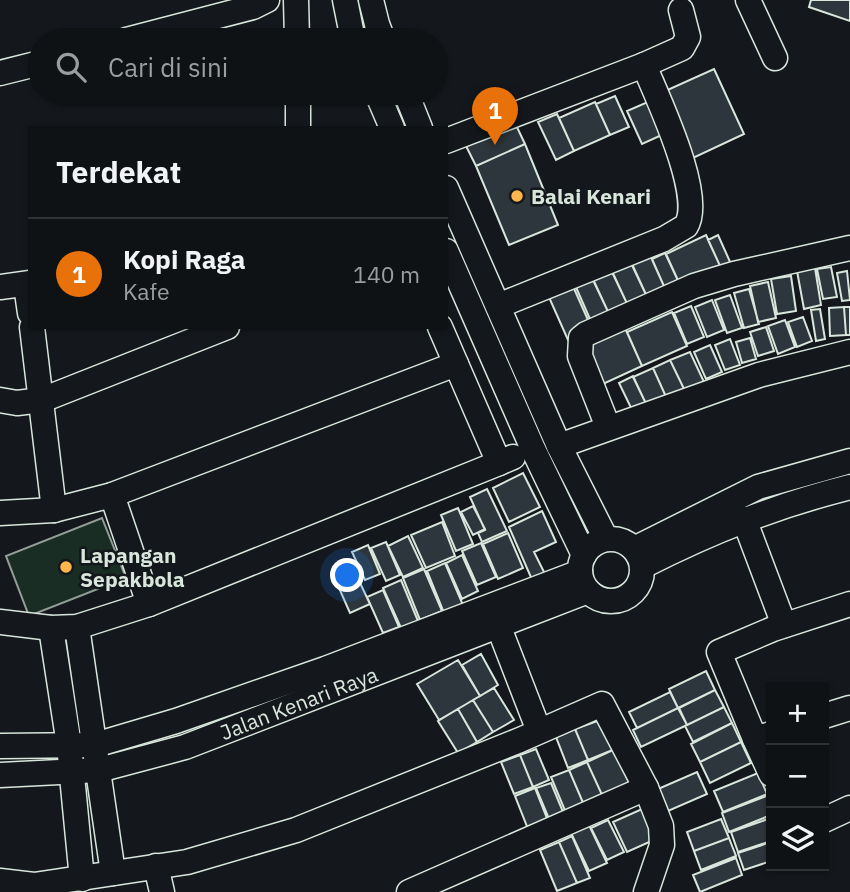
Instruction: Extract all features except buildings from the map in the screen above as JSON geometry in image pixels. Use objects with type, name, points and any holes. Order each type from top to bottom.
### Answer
[{"type":"street","points":[[172,28],[253,7],[267,0]]},
{"type":"street","points":[[296,0],[296,28]]},
{"type":"street","points":[[345,0],[351,28]]},
{"type":"street","points":[[371,0],[378,28]]},
{"type":"street","points":[[748,0],[775,58]]},
{"type":"street","points":[[448,140],[682,48],[688,37],[681,10]]},
{"type":"street","points":[[498,306],[664,239],[687,226],[691,212],[682,159],[643,65]]},
{"type":"street","points":[[0,73],[28,66]]},
{"type":"street","points":[[298,105],[298,126]]},
{"type":"street","points":[[381,105],[391,126]]},
{"type":"street","points":[[411,105],[420,126]]},
{"type":"street","points":[[448,193],[559,446],[606,539]]},
{"type":"street","points":[[608,427],[580,356],[581,338],[586,334],[694,286],[734,274],[850,248]]},
{"type":"street","points":[[448,256],[584,573],[605,601],[625,599],[639,586],[638,557],[621,540],[606,539],[593,544],[584,573]]},
{"type":"street","points":[[0,287],[28,284]]},
{"type":"street","points":[[32,329],[54,510]]},
{"type":"street","points":[[0,400],[17,403],[42,400],[222,329]]},
{"type":"street","points":[[441,329],[499,463]]},
{"type":"street","points":[[559,446],[759,375],[850,352]]},
{"type":"street","points":[[0,513],[54,510],[112,495],[456,364]]},
{"type":"street","points":[[0,622],[51,628],[77,626],[149,604],[533,449]]},
{"type":"street","points":[[638,557],[758,487],[850,461]]},
{"type":"street","points":[[638,557],[798,500],[850,487]]},
{"type":"street","points":[[112,495],[149,604]]},
{"type":"street","points":[[744,519],[785,625]]},
{"type":"street","name":"Jalan Kenari Raya","points":[[0,775],[99,770],[186,747],[498,625],[584,573]]},
{"type":"street","name":"Jalan Kenari Raya","points":[[0,746],[95,745],[176,721],[325,669],[584,573]]},
{"type":"street","points":[[763,736],[719,652],[785,625],[850,604]]},
{"type":"street","points":[[498,625],[539,731]]},
{"type":"street","points":[[77,626],[113,873]]},
{"type":"street","points":[[51,628],[69,745],[82,879]]},
{"type":"street","points":[[0,881],[34,888],[187,862],[296,830],[602,704],[646,788],[663,835],[646,892]]},
{"type":"street","points":[[829,714],[850,708]]},
{"type":"street","points":[[409,892],[646,788]]},
{"type":"street","points":[[829,818],[850,808]]},
{"type":"street","points":[[156,866],[162,892]]},
{"type":"green space","name":"Lapangan Sepakbola","points":[[102,518],[126,578],[29,616],[6,556]]},
{"type":"place","name":"Kopi Raga","points":[[495,145]]},
{"type":"place","name":"Balai Kenari","points":[[517,196]]},
{"type":"place","name":"Lapangan Sepakbola","points":[[66,567]]}]
